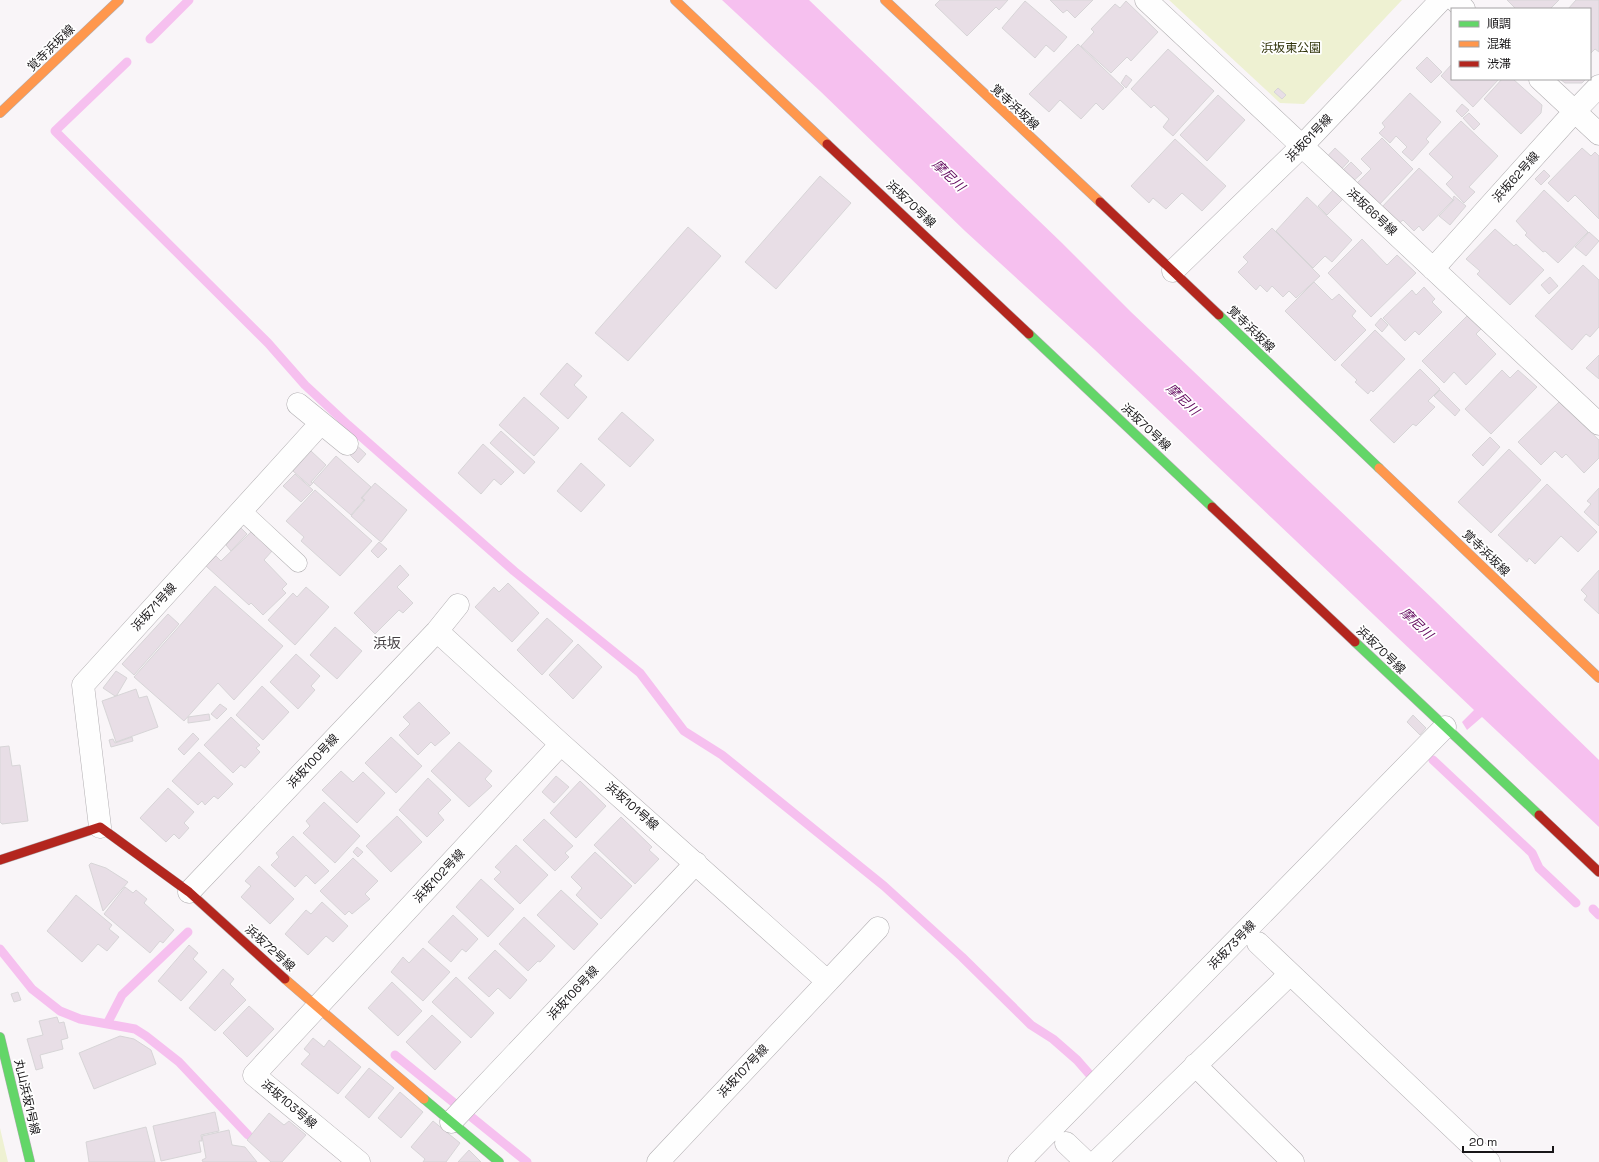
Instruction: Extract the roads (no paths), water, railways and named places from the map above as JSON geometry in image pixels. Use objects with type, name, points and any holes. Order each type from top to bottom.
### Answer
[{"type":"street","name":"覚寺浜坂線","points":[[0,113],[31,85],[118,0]]},
{"type":"street","name":"浜坂70号線","points":[[675,0],[1086,386],[1599,872]]},
{"type":"street","name":"覚寺浜坂線","points":[[885,0],[1173,271],[1599,678]]},
{"type":"street","name":"浜坂66号線","points":[[1146,0],[1301,147],[1599,424]]},
{"type":"street","name":"浜坂61号線","points":[[1173,271],[1301,147],[1441,0]]},
{"type":"street","points":[[1455,0],[1463,8]]},
{"type":"street","points":[[1541,80],[1599,134]]},
{"type":"street","name":"浜坂62号線","points":[[1433,269],[1599,86]]},
{"type":"street","points":[[298,404],[347,444]]},
{"type":"street","name":"浜坂71号線","points":[[100,827],[83,686],[321,423]]},
{"type":"street","name":"浜坂100号線","points":[[189,892],[437,631],[458,605]]},
{"type":"street","name":"浜坂101号線","points":[[437,631],[561,744],[828,981]]},
{"type":"street","name":"浜坂73号線","points":[[1019,1162],[1445,727]]},
{"type":"street","name":"浜坂102号線","points":[[317,1007],[561,744]]},
{"type":"street","points":[[0,860],[100,827]]},
{"type":"street","name":"浜坂72号線","points":[[100,827],[189,892],[317,1007],[499,1162]]},
{"type":"street","name":"浜坂106号線","points":[[451,1122],[696,863]]},
{"type":"street","name":"浜坂107号線","points":[[658,1162],[878,928]]},
{"type":"street","points":[[1258,943],[1489,1162]]},
{"type":"street","points":[[1096,1162],[1290,974]]},
{"type":"street","name":"浜坂103号線","points":[[317,1007],[254,1075],[359,1162]]},
{"type":"street","name":"丸山浜坂1号線","points":[[0,1037],[30,1162]]},
{"type":"street","points":[[1195,1065],[1293,1162]]},
{"type":"street","points":[[1066,1144],[1086,1162]]},
{"type":"lane","points":[[242,511],[298,563]]},
{"type":"water","name":"摩尼川","points":[[722,0],[809,0],[1062,243],[1131,312],[1435,601],[1599,760],[1599,827],[1482,717],[1467,730],[1462,722],[1474,710],[1095,350],[965,231],[820,91]]},
{"type":"waterway","points":[[150,39],[189,0]]},
{"type":"waterway","points":[[127,62],[55,131],[268,343],[305,385],[348,425],[514,571],[640,673],[684,731],[722,755],[884,886],[962,957],[1031,1025],[1053,1039],[1077,1060],[1091,1076]]},
{"type":"waterway","points":[[1433,760],[1532,853],[1539,868],[1576,903]]},
{"type":"waterway","points":[[1593,909],[1599,915]]},
{"type":"waterway","points":[[107,1024],[122,995],[188,932]]},
{"type":"waterway","points":[[0,949],[32,989],[60,1011],[80,1019],[135,1029],[146,1036],[179,1062],[248,1135]]},
{"type":"waterway","points":[[395,1055],[527,1162]]},
{"type":"district","name":"浜坂","points":[[387,643]]},
{"type":"park label","name":"浜坂東公園","points":[[1291,48]]}]
